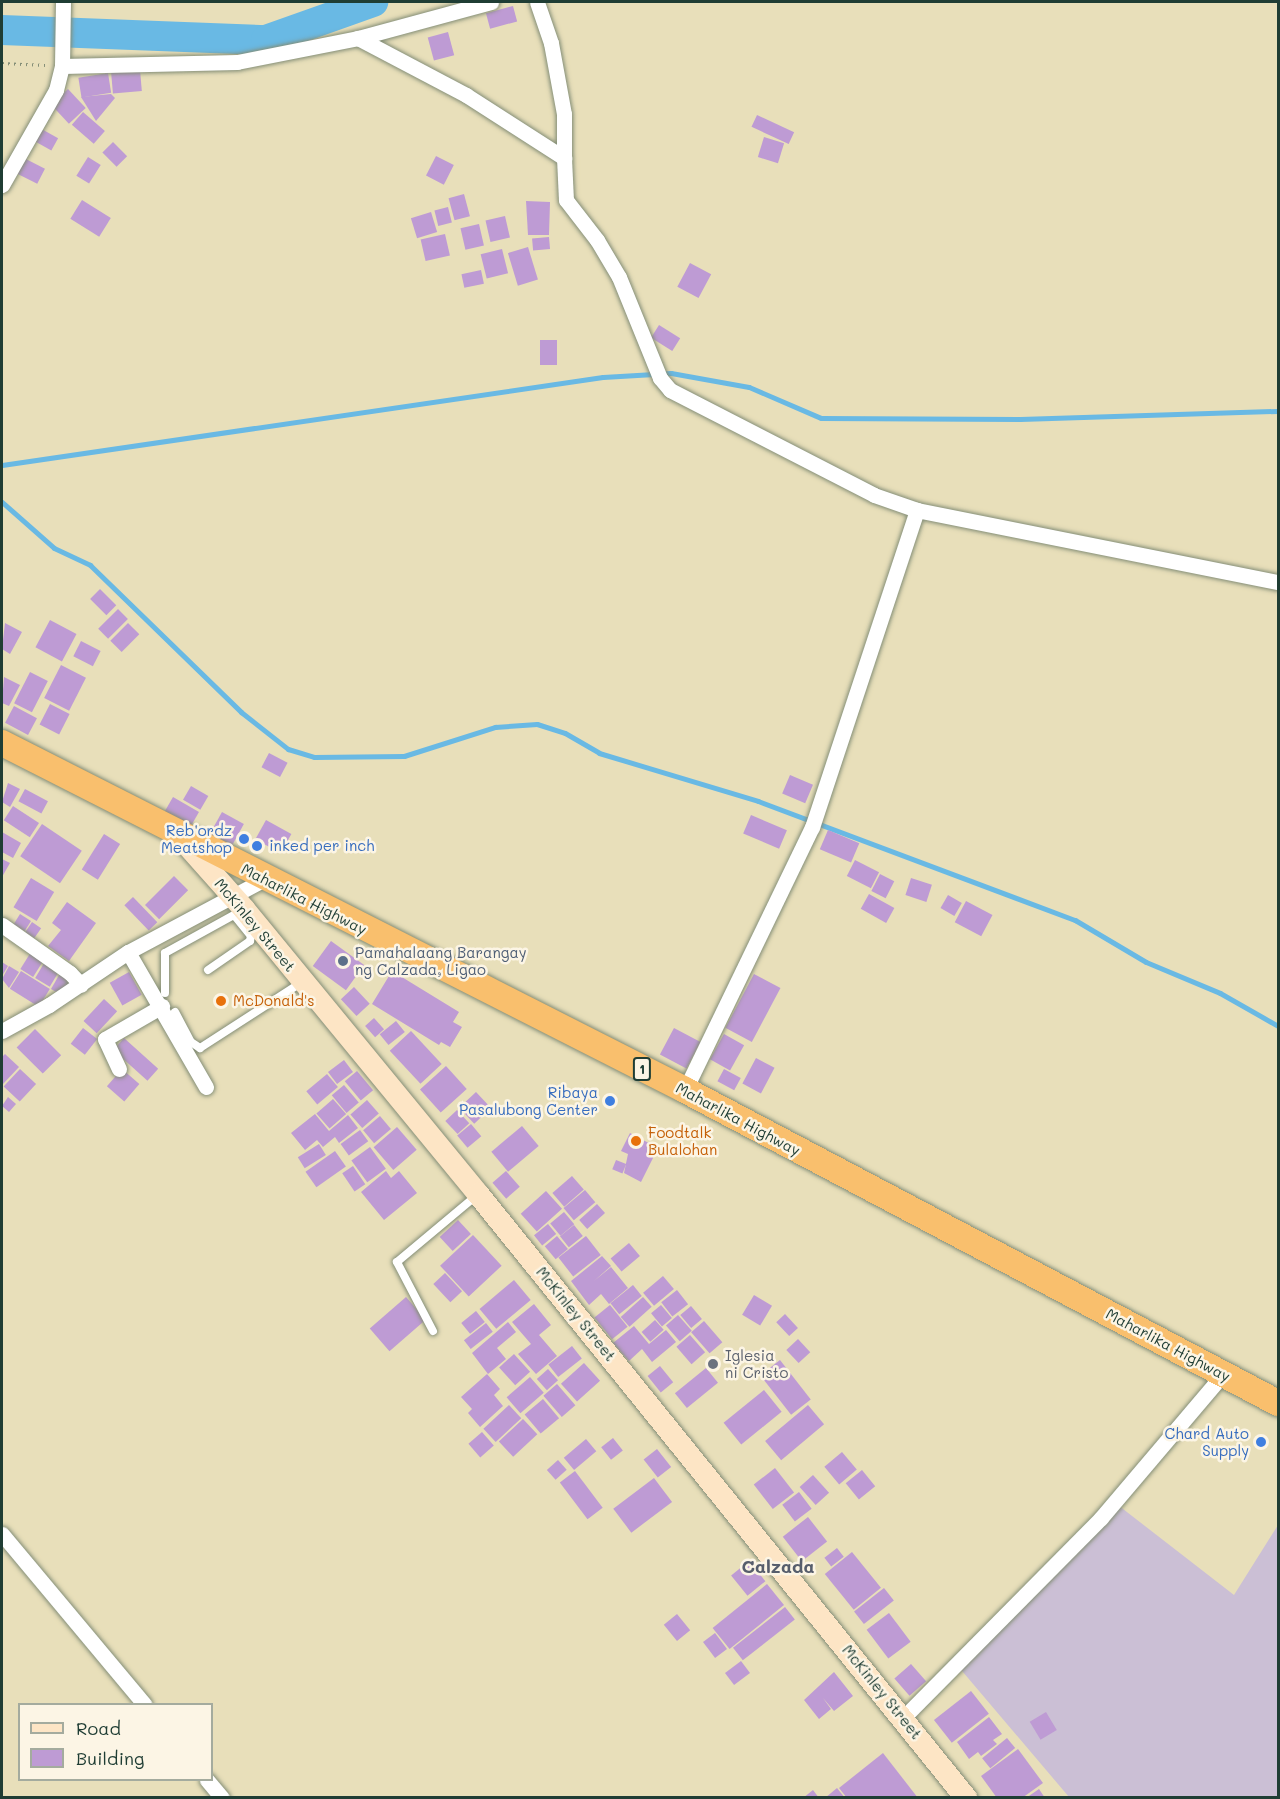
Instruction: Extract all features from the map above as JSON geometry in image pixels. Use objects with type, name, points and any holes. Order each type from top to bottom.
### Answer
[{"type":"highway","name":"Maharlika Highway","points":[[2,743],[179,836],[685,1090],[1278,1402]]},
{"type":"main road","name":"McKinley Street","points":[[179,836],[236,906],[303,981],[478,1194],[966,1797]]},
{"type":"street","points":[[62,62],[237,62],[358,38],[491,2]]},
{"type":"street","points":[[537,2],[551,43],[564,114],[566,200],[597,240],[619,277],[660,378],[670,390],[874,495],[917,510],[1278,582]]},
{"type":"street","points":[[2,185],[56,90],[62,62],[63,3]]},
{"type":"street","points":[[358,38],[466,95],[564,158]]},
{"type":"street","points":[[685,1090],[812,827],[917,510]]},
{"type":"street","points":[[2,1030],[81,985],[128,952],[236,906],[265,879]]},
{"type":"street","points":[[2,925],[37,947],[81,985]]},
{"type":"street","points":[[128,952],[167,1004],[206,1087]]},
{"type":"street","points":[[119,1069],[105,1039],[167,1004]]},
{"type":"street","points":[[903,1718],[1101,1518],[1223,1374]]},
{"type":"street","points":[[2,1534],[143,1703]]},
{"type":"street","points":[[209,1781],[222,1797]]},
{"type":"lane","points":[[208,970],[250,941],[251,936],[236,906],[165,953],[167,1004],[190,1042],[200,1048],[303,981]]},
{"type":"lane","points":[[433,1331],[397,1262],[478,1194]]},
{"type":"path","points":[[2,63],[62,62]]},
{"type":"shaded area","points":[[1114,1502],[1234,1595],[1278,1525],[1278,1797],[1069,1797],[957,1665]]},
{"type":"building","points":[[513,6],[517,21],[490,29],[486,13]]},
{"type":"building","points":[[448,32],[454,55],[434,61],[428,37]]},
{"type":"building","points":[[140,70],[142,91],[113,93],[111,73]]},
{"type":"building","points":[[108,73],[111,93],[81,97],[78,78]]},
{"type":"building","points":[[68,89],[86,108],[69,124],[51,105]]},
{"type":"building","points":[[111,94],[115,98],[96,121],[81,97]]},
{"type":"building","points":[[83,112],[105,131],[94,144],[72,125]]},
{"type":"building","points":[[757,115],[794,132],[789,144],[752,127]]},
{"type":"building","points":[[38,127],[58,138],[51,150],[31,139]]},
{"type":"building","points":[[764,137],[784,143],[778,163],[758,157]]},
{"type":"building","points":[[113,142],[127,156],[117,167],[102,153]]},
{"type":"building","points":[[20,156],[45,169],[37,184],[12,171]]},
{"type":"building","points":[[436,156],[454,165],[444,185],[426,176]]},
{"type":"building","points":[[88,157],[101,165],[89,184],[76,176]]},
{"type":"building","points":[[464,194],[470,216],[454,220],[449,198]]},
{"type":"building","points":[[82,200],[111,218],[99,237],[70,219]]},
{"type":"building","points":[[526,201],[550,202],[549,235],[528,235]]},
{"type":"building","points":[[448,207],[452,223],[438,226],[434,210]]},
{"type":"building","points":[[431,212],[437,232],[417,238],[411,218]]},
{"type":"building","points":[[505,216],[510,237],[490,242],[486,220]]},
{"type":"building","points":[[479,224],[484,245],[465,250],[460,228]]},
{"type":"building","points":[[445,234],[450,255],[426,261],[421,240]]},
{"type":"building","points":[[549,237],[550,249],[533,250],[532,238]]},
{"type":"building","points":[[528,247],[538,280],[518,286],[508,253]]},
{"type":"building","points":[[502,249],[508,273],[487,279],[481,254]]},
{"type":"building","points":[[690,263],[711,274],[699,298],[677,287]]},
{"type":"building","points":[[481,270],[484,284],[464,288],[461,274]]},
{"type":"building","points":[[659,325],[680,338],[672,351],[651,338]]},
{"type":"building","points":[[540,340],[557,340],[557,365],[540,365]]},
{"type":"building","points":[[100,589],[116,605],[106,615],[90,599]]},
{"type":"building","points":[[118,609],[128,619],[108,639],[98,629]]},
{"type":"building","points":[[50,620],[76,634],[62,661],[35,647]]},
{"type":"building","points":[[5,623],[22,632],[10,654],[2,649]]},
{"type":"building","points":[[128,623],[139,634],[122,652],[110,641]]},
{"type":"building","points":[[81,641],[101,651],[93,666],[73,656]]},
{"type":"building","points":[[61,665],[86,678],[69,711],[44,698]]},
{"type":"building","points":[[30,672],[48,681],[32,712],[14,703]]},
{"type":"building","points":[[4,677],[20,685],[9,706],[2,703]]},
{"type":"building","points":[[50,704],[70,714],[59,734],[40,724]]},
{"type":"building","points":[[14,706],[37,718],[28,735],[5,723]]},
{"type":"building","points":[[269,753],[288,763],[280,777],[261,767]]},
{"type":"building","points":[[790,775],[813,785],[805,803],[782,793]]},
{"type":"building","points":[[8,783],[20,789],[10,807],[2,802]]},
{"type":"building","points":[[191,786],[208,796],[200,810],[183,800]]},
{"type":"building","points":[[25,789],[48,801],[41,814],[18,801]]},
{"type":"building","points":[[173,797],[199,812],[190,827],[164,812]]},
{"type":"building","points":[[13,806],[39,823],[30,837],[4,820]]},
{"type":"building","points":[[222,812],[244,824],[231,848],[209,836]]},
{"type":"building","points":[[751,815],[787,830],[779,849],[743,833]]},
{"type":"building","points":[[266,820],[291,834],[281,853],[255,839]]},
{"type":"building","points":[[42,824],[82,851],[60,883],[20,856]]},
{"type":"building","points":[[828,830],[859,843],[851,863],[820,849]]},
{"type":"building","points":[[2,832],[21,843],[13,858],[2,852]]},
{"type":"building","points":[[104,834],[120,844],[98,880],[82,870]]},
{"type":"building","points":[[2,859],[10,863],[2,877]]},
{"type":"building","points":[[855,860],[879,872],[871,888],[847,876]]},
{"type":"building","points":[[880,874],[894,881],[886,898],[871,891]]},
{"type":"building","points":[[174,876],[188,890],[159,919],[145,905]]},
{"type":"building","points":[[31,878],[54,892],[37,921],[13,907]]},
{"type":"building","points":[[911,878],[932,885],[926,902],[905,895]]},
{"type":"building","points":[[869,894],[894,908],[886,923],[861,909]]},
{"type":"building","points":[[948,895],[962,903],[954,916],[940,908]]},
{"type":"building","points":[[133,897],[157,922],[149,931],[124,905]]},
{"type":"building","points":[[966,901],[992,915],[981,936],[955,922]]},
{"type":"building","points":[[67,902],[96,923],[69,961],[48,946],[61,930],[52,923]]},
{"type":"building","points":[[20,914],[31,921],[25,931],[14,924]]},
{"type":"building","points":[[32,922],[41,928],[34,938],[25,932]]},
{"type":"building","points":[[331,941],[364,965],[346,990],[313,966]]},
{"type":"building","points":[[31,952],[44,960],[33,977],[20,969]]},
{"type":"building","points":[[46,960],[61,969],[50,987],[35,978]]},
{"type":"building","points":[[2,962],[8,966],[2,976]]},
{"type":"building","points":[[9,966],[19,972],[9,988],[2,979]]},
{"type":"building","points":[[62,970],[70,984],[58,993],[51,989]]},
{"type":"building","points":[[21,971],[50,989],[39,1007],[10,989]]},
{"type":"building","points":[[392,971],[459,1012],[453,1022],[462,1027],[450,1047],[441,1042],[439,1045],[372,1004]]},
{"type":"building","points":[[129,972],[142,995],[122,1005],[110,983]]},
{"type":"building","points":[[754,974],[780,988],[752,1042],[725,1028]]},
{"type":"building","points":[[354,987],[370,1004],[357,1016],[341,999]]},
{"type":"building","points":[[104,999],[117,1011],[97,1033],[84,1021]]},
{"type":"building","points":[[374,1018],[384,1029],[375,1037],[365,1026]]},
{"type":"building","points":[[396,1021],[405,1032],[388,1045],[380,1034]]},
{"type":"building","points":[[83,1028],[97,1039],[85,1055],[71,1044]]},
{"type":"building","points":[[674,1028],[700,1042],[686,1069],[660,1054]]},
{"type":"building","points":[[35,1029],[61,1055],[43,1074],[17,1047]]},
{"type":"building","points":[[411,1031],[442,1064],[420,1084],[390,1051]]},
{"type":"building","points":[[724,1034],[744,1045],[730,1071],[710,1059]]},
{"type":"building","points":[[124,1038],[158,1069],[147,1081],[113,1050]]},
{"type":"building","points":[[5,1054],[19,1067],[3,1084],[2,1057]]},
{"type":"building","points":[[756,1058],[775,1068],[761,1093],[742,1084]]},
{"type":"building","points":[[344,1060],[353,1072],[337,1084],[328,1072]]},
{"type":"building","points":[[446,1066],[467,1089],[441,1112],[420,1089]]},
{"type":"building","points":[[20,1069],[36,1084],[20,1102],[4,1087]]},
{"type":"building","points":[[122,1069],[139,1084],[124,1101],[107,1086]]},
{"type":"building","points":[[724,1069],[741,1078],[734,1090],[717,1081]]},
{"type":"building","points":[[357,1071],[373,1090],[361,1100],[345,1081]]},
{"type":"building","points":[[327,1074],[338,1087],[317,1104],[306,1091]]},
{"type":"building","points":[[344,1085],[359,1103],[347,1113],[332,1095]]},
{"type":"building","points":[[476,1092],[491,1108],[474,1124],[459,1108]]},
{"type":"building","points":[[8,1097],[16,1104],[9,1112],[2,1106]]},
{"type":"building","points":[[333,1099],[346,1114],[330,1129],[316,1113]]},
{"type":"building","points":[[367,1100],[379,1114],[362,1128],[350,1114]]},
{"type":"building","points":[[457,1110],[469,1123],[458,1134],[445,1121]]},
{"type":"building","points":[[315,1114],[329,1131],[348,1115],[358,1128],[339,1143],[335,1137],[323,1147],[317,1140],[305,1150],[291,1133]]},
{"type":"building","points":[[380,1116],[391,1129],[374,1143],[363,1130]]},
{"type":"building","points":[[471,1124],[481,1136],[467,1148],[457,1136]]},
{"type":"building","points":[[522,1126],[539,1146],[508,1172],[491,1152]]},
{"type":"building","points":[[397,1127],[417,1150],[393,1170],[374,1147]]},
{"type":"building","points":[[360,1130],[368,1141],[349,1155],[341,1144]]},
{"type":"building","points":[[630,1133],[658,1148],[641,1182],[624,1173],[628,1154],[621,1151]]},
{"type":"building","points":[[319,1144],[326,1155],[305,1168],[298,1157]]},
{"type":"building","points":[[370,1147],[386,1169],[367,1182],[351,1161]]},
{"type":"building","points":[[335,1151],[346,1167],[316,1187],[306,1172]]},
{"type":"building","points":[[616,1160],[626,1164],[622,1173],[612,1169]]},
{"type":"building","points":[[353,1166],[365,1184],[355,1192],[342,1173]]},
{"type":"building","points":[[386,1171],[391,1178],[399,1171],[417,1193],[384,1220],[361,1192]]},
{"type":"building","points":[[506,1171],[520,1187],[506,1199],[492,1183]]},
{"type":"building","points":[[572,1176],[584,1190],[564,1207],[552,1193]]},
{"type":"building","points":[[585,1190],[595,1202],[574,1220],[564,1208]]},
{"type":"building","points":[[546,1191],[562,1209],[537,1232],[521,1214]]},
{"type":"building","points":[[597,1204],[605,1213],[587,1229],[579,1220]]},
{"type":"building","points":[[564,1212],[574,1224],[560,1236],[550,1224]]},
{"type":"building","points":[[458,1220],[471,1234],[453,1251],[440,1237]]},
{"type":"building","points":[[548,1224],[556,1234],[542,1245],[534,1235]]},
{"type":"building","points":[[574,1225],[583,1236],[569,1247],[560,1236]]},
{"type":"building","points":[[473,1235],[502,1266],[469,1296],[440,1266]]},
{"type":"building","points":[[557,1236],[568,1249],[556,1259],[545,1246]]},
{"type":"building","points":[[586,1236],[601,1255],[573,1276],[558,1258]]},
{"type":"building","points":[[629,1243],[640,1256],[622,1271],[611,1258]]},
{"type":"building","points":[[602,1256],[611,1266],[594,1281],[611,1267],[628,1288],[609,1304],[601,1294],[589,1305],[571,1281]]},
{"type":"building","points":[[445,1273],[462,1291],[450,1302],[433,1284]]},
{"type":"building","points":[[663,1276],[674,1289],[654,1306],[643,1293]]},
{"type":"building","points":[[514,1280],[531,1300],[496,1329],[480,1309]]},
{"type":"building","points":[[633,1285],[642,1296],[619,1314],[610,1303]]},
{"type":"building","points":[[677,1290],[688,1304],[672,1316],[661,1302]]},
{"type":"building","points":[[754,1295],[772,1306],[760,1326],[742,1315]]},
{"type":"building","points":[[406,1297],[426,1320],[389,1351],[370,1328]]},
{"type":"building","points":[[643,1297],[652,1307],[629,1327],[621,1317]]},
{"type":"building","points":[[534,1304],[551,1325],[539,1335],[557,1356],[536,1374],[518,1354],[531,1344],[512,1322]]},
{"type":"building","points":[[610,1305],[628,1327],[612,1339],[594,1318]]},
{"type":"building","points":[[661,1305],[672,1318],[662,1326],[651,1313]]},
{"type":"building","points":[[691,1306],[702,1319],[691,1328],[680,1315]]},
{"type":"building","points":[[476,1311],[485,1322],[470,1334],[461,1323]]},
{"type":"building","points":[[785,1314],[798,1328],[789,1336],[776,1322]]},
{"type":"building","points":[[678,1315],[692,1331],[680,1341],[666,1325]]},
{"type":"building","points":[[655,1320],[664,1330],[650,1342],[642,1332]]},
{"type":"building","points":[[704,1321],[722,1342],[710,1353],[691,1332]]},
{"type":"building","points":[[508,1322],[516,1332],[497,1348],[506,1359],[488,1374],[472,1353]]},
{"type":"building","points":[[486,1323],[493,1332],[471,1349],[464,1340]]},
{"type":"building","points":[[634,1326],[649,1344],[666,1330],[676,1342],[652,1362],[642,1349],[629,1361],[613,1343]]},
{"type":"building","points":[[690,1335],[705,1352],[692,1364],[676,1347]]},
{"type":"building","points":[[798,1339],[810,1352],[799,1363],[786,1350]]},
{"type":"building","points":[[572,1346],[582,1359],[558,1377],[548,1364]]},
{"type":"building","points":[[514,1354],[530,1372],[515,1385],[499,1367]]},
{"type":"building","points":[[780,1360],[811,1399],[791,1415],[760,1375]]},
{"type":"building","points":[[584,1363],[600,1381],[577,1402],[561,1384]]},
{"type":"building","points":[[660,1366],[673,1382],[661,1392],[648,1376]]},
{"type":"building","points":[[706,1368],[718,1383],[687,1408],[675,1393]]},
{"type":"building","points":[[548,1369],[558,1380],[547,1390],[537,1379]]},
{"type":"building","points":[[487,1374],[500,1389],[494,1395],[503,1406],[480,1427],[468,1413],[472,1409],[461,1397]]},
{"type":"building","points":[[530,1377],[544,1393],[520,1413],[507,1397]]},
{"type":"building","points":[[557,1384],[575,1405],[562,1417],[543,1396]]},
{"type":"building","points":[[764,1390],[782,1412],[741,1444],[724,1423]]},
{"type":"building","points":[[543,1399],[559,1418],[541,1434],[525,1414]]},
{"type":"building","points":[[509,1405],[521,1418],[496,1442],[483,1429]]},
{"type":"building","points":[[808,1405],[824,1424],[781,1460],[765,1441]]},
{"type":"building","points":[[523,1419],[537,1434],[513,1457],[499,1442]]},
{"type":"building","points":[[482,1432],[494,1446],[480,1457],[468,1444]]},
{"type":"building","points":[[613,1438],[623,1451],[611,1460],[601,1447]]},
{"type":"building","points":[[586,1439],[596,1451],[574,1470],[564,1458]]},
{"type":"building","points":[[657,1449],[671,1467],[658,1478],[644,1459]]},
{"type":"building","points":[[842,1452],[857,1470],[839,1484],[824,1467]]},
{"type":"building","points":[[558,1460],[567,1470],[556,1480],[547,1470]]},
{"type":"building","points":[[775,1468],[794,1492],[773,1509],[754,1485]]},
{"type":"building","points":[[862,1470],[875,1486],[859,1500],[846,1483]]},
{"type":"building","points":[[575,1471],[603,1508],[588,1519],[560,1482]]},
{"type":"building","points":[[813,1475],[829,1493],[816,1505],[800,1487]]},
{"type":"building","points":[[654,1478],[672,1502],[631,1533],[613,1509]]},
{"type":"building","points":[[799,1492],[812,1509],[795,1521],[782,1505]]},
{"type":"building","points":[[808,1517],[827,1541],[802,1561],[783,1537]]},
{"type":"building","points":[[837,1548],[844,1557],[831,1567],[824,1558]]},
{"type":"building","points":[[852,1552],[881,1588],[854,1610],[825,1574]]},
{"type":"building","points":[[749,1561],[765,1581],[747,1596],[731,1575]]},
{"type":"building","points":[[767,1584],[784,1605],[730,1649],[713,1628]]},
{"type":"building","points":[[884,1588],[894,1601],[864,1624],[854,1611]]},
{"type":"building","points":[[785,1607],[795,1620],[743,1660],[733,1648]]},
{"type":"building","points":[[889,1613],[911,1642],[888,1659],[867,1630]]},
{"type":"building","points":[[677,1614],[690,1630],[677,1641],[664,1625]]},
{"type":"building","points":[[715,1633],[727,1649],[715,1658],[703,1642]]},
{"type":"building","points":[[741,1661],[750,1673],[734,1685],[725,1673]]},
{"type":"building","points":[[911,1664],[926,1681],[909,1696],[894,1678]]},
{"type":"building","points":[[834,1672],[853,1696],[834,1711],[823,1698],[831,1709],[819,1719],[804,1700]]},
{"type":"building","points":[[971,1691],[989,1714],[952,1743],[934,1720]]},
{"type":"building","points":[[1046,1712],[1057,1730],[1041,1740],[1030,1722]]},
{"type":"building","points":[[989,1717],[1002,1734],[993,1740],[997,1744],[981,1756],[978,1752],[969,1759],[957,1742]]},
{"type":"building","points":[[1007,1738],[1015,1748],[990,1768],[982,1758]]},
{"type":"building","points":[[1018,1749],[1043,1783],[1022,1798],[997,1798],[981,1776]]},
{"type":"building","points":[[883,1753],[918,1798],[847,1798],[839,1788]]},
{"type":"building","points":[[837,1788],[845,1798],[825,1798]]},
{"type":"building","points":[[1039,1789],[1045,1798],[1026,1798]]},
{"type":"building","points":[[813,1790],[819,1798],[803,1798]]},
{"type":"waterway","points":[[2,30],[266,40],[373,2]]},
{"type":"waterway","points":[[2,465],[603,377],[671,373],[749,387],[821,418],[1020,419],[1278,411]]},
{"type":"waterway","points":[[2,502],[54,548],[90,565],[241,712],[288,749],[314,757],[404,756],[495,727],[537,724],[565,733],[599,753],[758,801],[1075,920],[1146,962],[1220,993],[1278,1026]]},
{"type":"place","name":"Reb'ordz Meatshop","points":[[244,839]]},
{"type":"place","name":"inked per inch","points":[[257,846]]},
{"type":"place","name":"Pamahalaang Barangay ng Calzada, Ligao","points":[[343,961]]},
{"type":"place","name":"McDonald's","points":[[221,1001]]},
{"type":"place","name":"Ribaya Pasalubong Center","points":[[610,1101]]},
{"type":"place","name":"Foodtalk Bulalohan","points":[[636,1141]]},
{"type":"place","name":"Iglesia ni Cristo","points":[[713,1364]]},
{"type":"place","name":"Chard Auto Supply","points":[[1261,1442]]},
{"type":"district","name":"Calzada","points":[[778,1566]]}]
